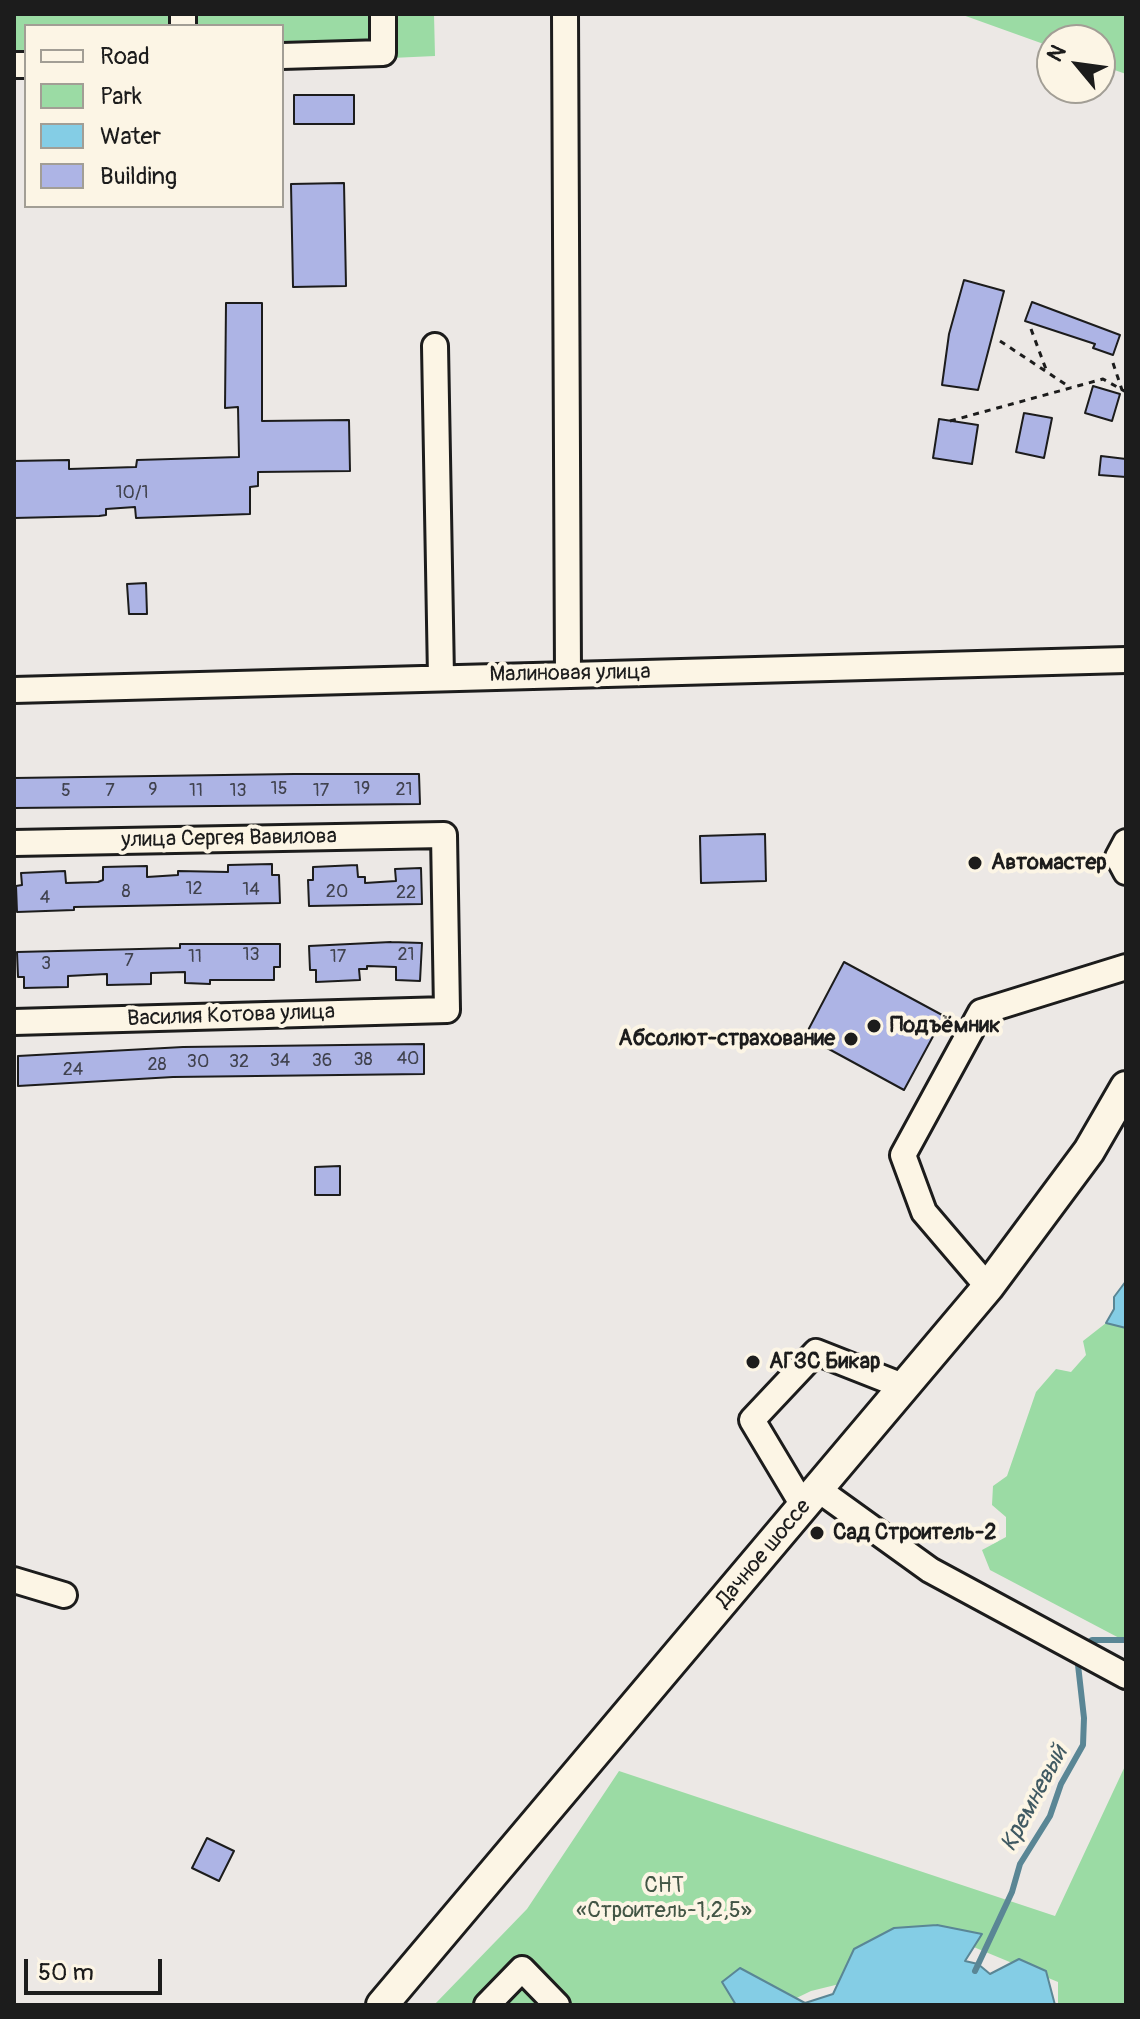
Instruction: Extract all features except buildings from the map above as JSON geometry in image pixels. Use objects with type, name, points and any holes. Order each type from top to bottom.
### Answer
[{"type":"main road","name":"Дачное шоссе","points":[[382,2005],[988,1287],[1089,1151],[1126,1087]]},
{"type":"street","points":[[284,56],[383,53],[383,14]]},
{"type":"street","points":[[565,14],[568,674]]},
{"type":"street","points":[[435,346],[441,677]]},
{"type":"street","name":"Малиновая улица","points":[[14,690],[1126,660]]},
{"type":"street","name":"улица Сергея Вавилова","points":[[14,843],[444,835],[447,1010]]},
{"type":"street","points":[[1126,842],[1118,857],[1126,872]]},
{"type":"street","points":[[988,1287],[924,1212],[903,1155],[981,1012],[1126,967]]},
{"type":"street","name":"Василия Котова улица","points":[[14,1022],[447,1010]]},
{"type":"street","points":[[905,1387],[816,1352],[752,1420],[811,1499],[930,1570],[1126,1676]]},
{"type":"street","points":[[14,1580],[64,1595]]},
{"type":"street","points":[[487,2005],[522,1969],[557,2005]]},
{"type":"path","points":[[1031,329],[1047,372]]},
{"type":"path","points":[[1000,341],[1071,388]]},
{"type":"path","points":[[1113,363],[1124,391]]},
{"type":"path","points":[[950,421],[1103,379],[1124,391]]},
{"type":"green space","points":[[14,14],[434,14],[435,56],[284,63],[284,24],[24,24],[24,76],[14,76]]},
{"type":"green space","points":[[960,14],[1126,14],[1126,74],[1116,71],[1116,24],[1036,24],[1036,41]]},
{"type":"green space","points":[[1126,1281],[1126,1637],[1123,1640],[990,1570],[982,1550],[1006,1537],[1006,1517],[992,1505],[993,1486],[1007,1476],[1036,1392],[1056,1369],[1071,1372],[1086,1355],[1083,1341],[1106,1323],[1114,1309],[1114,1297]]},
{"type":"green space","name":"СНТ «Строитель-1,2,5»","points":[[1126,1764],[1126,2005],[1058,2005],[1058,1982],[935,1931],[880,1974],[811,1991],[782,2005],[434,2005],[527,1909],[619,1771],[1055,1916]]},
{"type":"water","points":[[1126,1281],[1126,1328],[1106,1323],[1114,1309],[1114,1297]]},
{"type":"water","points":[[937,1925],[982,1934],[965,1961],[978,1964],[990,1974],[1019,1959],[1046,1971],[1055,2005],[736,2005],[722,1982],[740,1968],[805,2003],[833,1994],[854,1949],[894,1928]]},
{"type":"waterway","name":"Кремневый","points":[[1082,1647],[1092,1640],[1126,1640]]},
{"type":"waterway","name":"Кремневый","points":[[975,1971],[1012,1892],[1020,1864],[1050,1816],[1061,1784],[1083,1745],[1084,1718],[1077,1656]]},
{"type":"place","name":"Автомастер","points":[[975,863]]},
{"type":"place","name":"Подъёмник","points":[[874,1026]]},
{"type":"place","name":"Абсолют-страхование","points":[[851,1039]]},
{"type":"place","name":"АГЗС Бикар","points":[[753,1362]]},
{"type":"place","name":"Сад Строитель-2","points":[[817,1533]]}]
